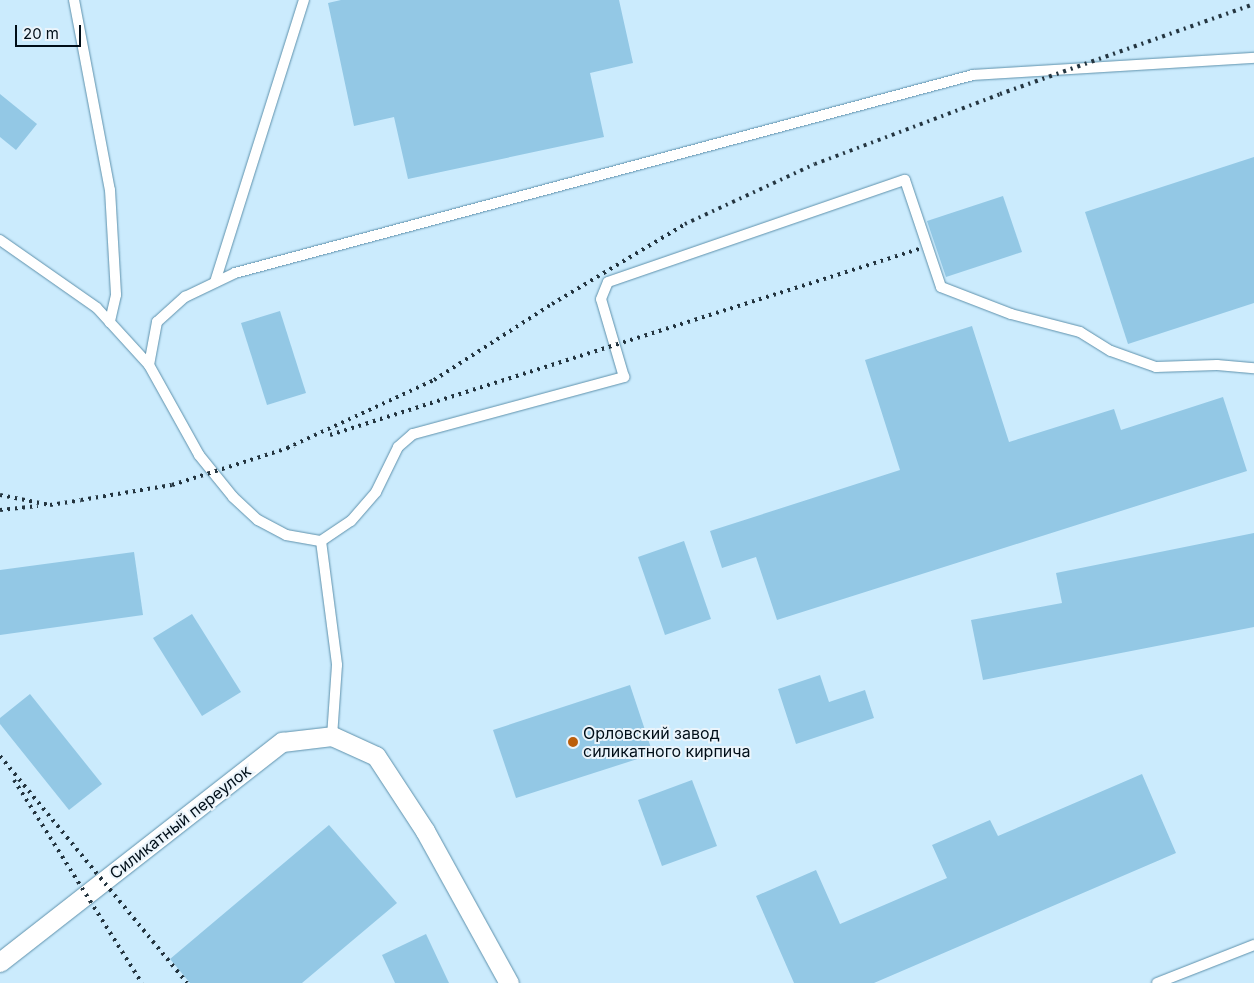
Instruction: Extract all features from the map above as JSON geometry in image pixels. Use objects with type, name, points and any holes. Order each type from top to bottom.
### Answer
[{"type":"street","points":[[332,736],[376,756],[425,831],[509,983]]},
{"type":"street","name":"Силикатный переулок","points":[[0,962],[282,742],[332,736]]},
{"type":"lane","points":[[74,0],[110,190],[116,295],[110,322]]},
{"type":"lane","points":[[215,282],[304,0]]},
{"type":"lane","points":[[149,365],[157,322],[184,297],[235,272],[973,75],[1254,58]]},
{"type":"lane","points":[[0,240],[97,308],[149,365],[199,454],[233,497],[258,520],[286,535],[321,541],[351,521],[376,492],[398,447],[413,434],[624,376],[601,299],[608,282],[905,180],[941,287],[1011,314],[1080,332],[1111,351],[1156,367],[1217,365],[1254,368]]},
{"type":"lane","points":[[321,541],[332,606],[337,665],[332,736]]},
{"type":"lane","points":[[1157,983],[1254,945]]},
{"type":"building","points":[[341,0],[619,0],[633,63],[590,73],[604,137],[408,179],[394,117],[354,126],[328,3]]},
{"type":"building","points":[[0,94],[37,124],[16,150],[0,137]]},
{"type":"building","points":[[1254,157],[1254,303],[1128,344],[1085,212]]},
{"type":"building","points":[[1003,196],[1022,252],[946,277],[927,221]]},
{"type":"building","points":[[280,311],[306,393],[267,405],[241,323]]},
{"type":"building","points":[[972,326],[1009,442],[1114,409],[1121,430],[1223,397],[1247,471],[777,620],[756,557],[722,568],[710,531],[900,470],[865,360]]},
{"type":"building","points":[[1254,533],[1254,627],[983,680],[971,620],[1062,603],[1056,573]]},
{"type":"building","points":[[684,541],[711,619],[665,635],[638,557]]},
{"type":"building","points":[[134,552],[143,615],[0,635],[0,570]]},
{"type":"building","points":[[192,614],[241,692],[202,716],[153,638]]},
{"type":"building","points":[[820,675],[829,702],[865,690],[874,718],[796,744],[778,689]]},
{"type":"building","name":"Орловский завод силикатного кирпича","points":[[630,685],[653,754],[516,798],[493,730]]},
{"type":"building","points":[[30,694],[102,784],[69,810],[0,724],[0,718]]},
{"type":"building","points":[[1142,774],[1176,853],[874,983],[794,983],[756,896],[816,870],[840,924],[947,878],[932,845],[990,820],[998,836]]},
{"type":"building","points":[[692,780],[717,846],[662,866],[638,800]]},
{"type":"building","points":[[329,825],[397,903],[302,983],[190,983],[170,959]]},
{"type":"building","points":[[426,934],[449,983],[395,983],[382,955]]},
{"type":"railway","points":[[287,448],[434,380],[552,304],[685,224],[815,164],[1000,94],[1254,4]]},
{"type":"railway","points":[[330,435],[919,249]]},
{"type":"railway","points":[[0,495],[50,505],[172,485],[294,446]]},
{"type":"railway","points":[[0,510],[38,506]]},
{"type":"railway","points":[[0,756],[187,983]]},
{"type":"railway","points":[[14,780],[142,983]]},
{"type":"place","name":"Орловский завод силикатного кирпича","points":[[573,742]]}]
